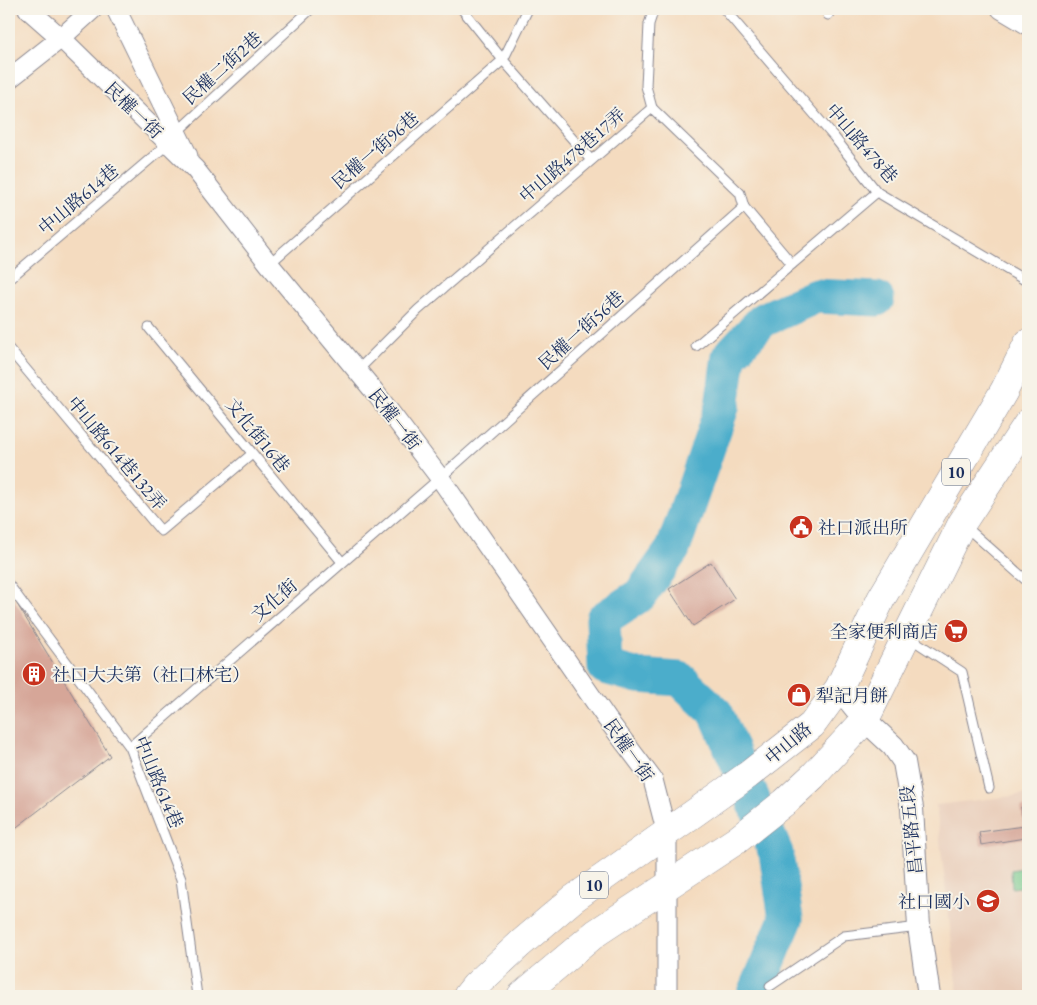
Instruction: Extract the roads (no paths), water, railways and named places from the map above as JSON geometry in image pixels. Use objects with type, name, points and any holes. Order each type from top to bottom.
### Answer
[{"type":"main road","name":"中山路","points":[[467,996],[507,956],[573,899],[668,834],[812,725],[839,688],[881,599],[1004,391],[1028,343]]},
{"type":"main road","name":"10","points":[[521,996],[596,933],[737,840],[761,821],[813,776],[865,720],[962,523],[1028,423]]},
{"type":"street","name":"民權一街","points":[[28,9],[173,138],[269,264],[357,370],[440,478],[607,718],[653,780],[668,834],[667,996]]},
{"type":"street","points":[[9,79],[61,38],[93,9]]},
{"type":"street","points":[[116,9],[173,138]]},
{"type":"street","points":[[1001,9],[1028,25]]},
{"type":"street","name":"昌平路五段","points":[[839,688],[865,720],[893,746],[904,762],[912,808],[919,927],[928,996]]},
{"type":"lane","name":"民權二街2巷","points":[[173,138],[312,9]]},
{"type":"lane","points":[[462,9],[502,60],[592,160]]},
{"type":"lane","points":[[502,60],[528,9]]},
{"type":"lane","points":[[652,108],[646,86],[649,24],[654,9]]},
{"type":"lane","name":"中山路478巷","points":[[724,9],[834,137],[877,192],[1028,282]]},
{"type":"lane","name":"民權一街96巷","points":[[269,264],[502,60]]},
{"type":"lane","name":"中山路478巷17弄","points":[[357,370],[418,310],[652,108],[740,194],[744,207],[792,264]]},
{"type":"lane","name":"中山路614巷","points":[[9,279],[173,138]]},
{"type":"lane","points":[[696,346],[877,192]]},
{"type":"lane","name":"民權一街56巷","points":[[440,478],[744,207]]},
{"type":"lane","name":"文化街16巷","points":[[149,328],[342,562]]},
{"type":"lane","name":"中山路614巷132弄","points":[[9,349],[161,531],[252,454]]},
{"type":"lane","name":"文化街","points":[[130,747],[440,478]]},
{"type":"lane","points":[[962,523],[1028,582]]},
{"type":"lane","name":"中山路614巷","points":[[9,585],[130,747],[181,879],[197,996]]},
{"type":"lane","points":[[906,636],[962,672],[990,788]]},
{"type":"lane","points":[[770,986],[844,936],[919,927]]},
{"type":"waterway","points":[[754,996],[786,919],[776,853],[716,713],[680,679],[638,676],[605,667],[603,619],[640,595],[673,549],[722,407],[729,356],[763,320],[816,296],[877,299]]},
{"type":"place","name":"社口派出所","points":[[801,527]]},
{"type":"place","name":"全家便利商店","points":[[956,631]]},
{"type":"place","name":"社口大夫第（社口林宅）","points":[[34,674]]},
{"type":"place","name":"犁記月餅","points":[[799,695]]},
{"type":"place","name":"社口國小","points":[[988,901]]}]
